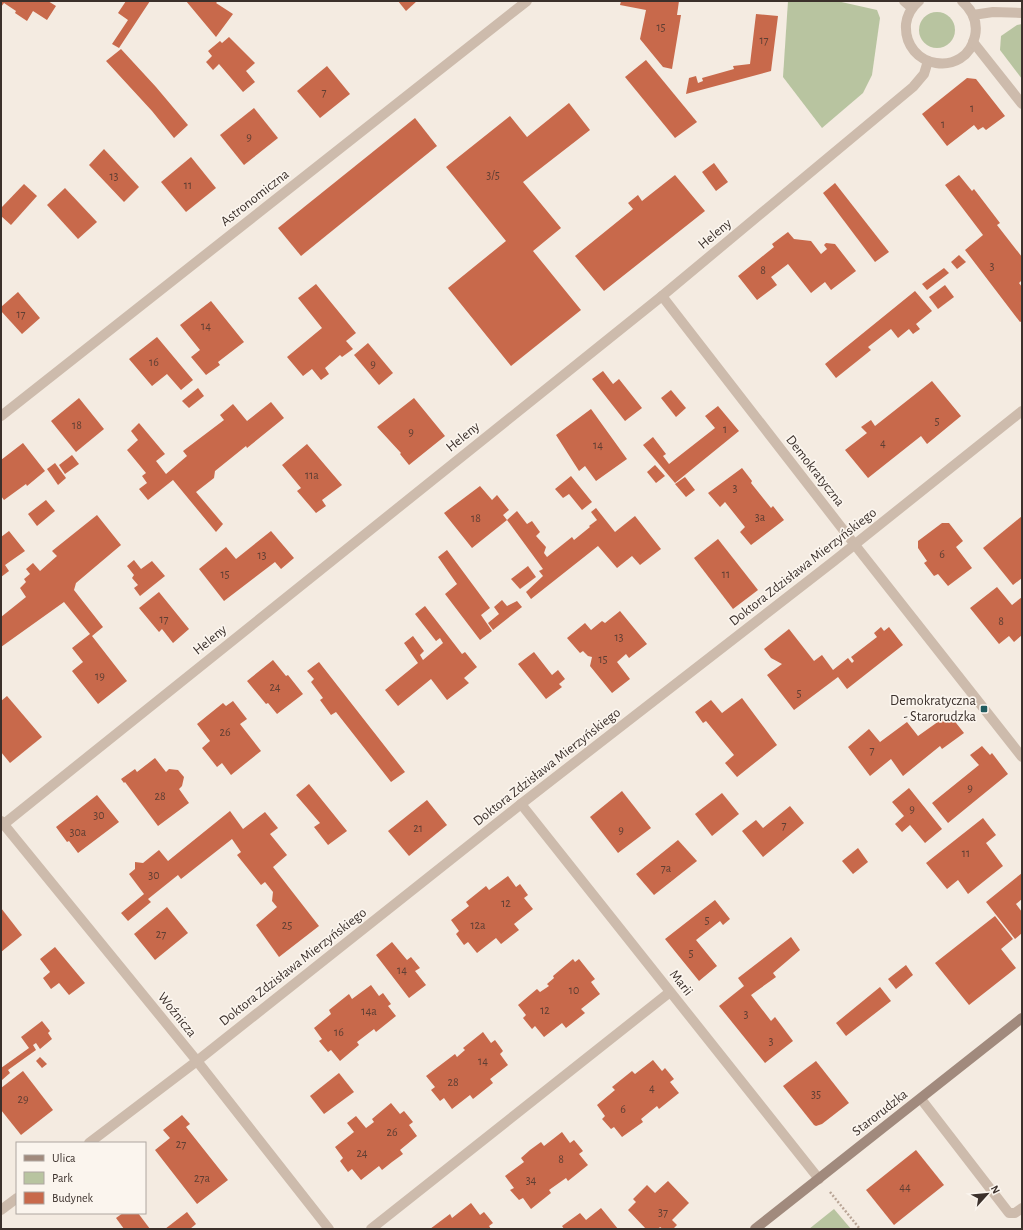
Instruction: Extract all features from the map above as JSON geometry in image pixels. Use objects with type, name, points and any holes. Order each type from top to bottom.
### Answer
[{"type":"street","name":"Astronomiczna","points":[[1,416],[527,1]]},
{"type":"street","points":[[904,1],[916,5],[907,20],[906,32],[909,45],[917,55],[928,62],[939,64],[951,62],[962,57],[970,49],[973,42],[976,30],[973,15],[968,6],[962,1]]},
{"type":"street","points":[[973,15],[993,12],[1022,13]]},
{"type":"street","points":[[973,42],[1022,104]]},
{"type":"street","name":"Heleny","points":[[2,822],[662,296],[913,87],[924,74],[928,62]]},
{"type":"street","name":"Demokratyczna","points":[[662,296],[1022,757]]},
{"type":"street","name":"Doktora Zdzisława Mierzyńskiego","points":[[90,1142],[197,1061],[521,804],[855,545],[1022,411]]},
{"type":"street","name":"Marii","points":[[521,804],[819,1179]]},
{"type":"street","name":"Woźnicza","points":[[2,822],[197,1061],[329,1229]]},
{"type":"street","points":[[371,1229],[670,992]]},
{"type":"street","name":"Starorudzka","points":[[755,1229],[1022,1018]]},
{"type":"street","points":[[921,1099],[1009,1212],[1015,1214],[1022,1208]]},
{"type":"street","points":[[1,1210],[16,1199]]},
{"type":"path","points":[[819,1179],[860,1229]]},
{"type":"green space","points":[[788,1],[837,1],[877,10],[880,18],[872,75],[863,93],[822,128],[783,77]]},
{"type":"green space","points":[[937,12],[947,15],[952,20],[955,30],[952,40],[947,45],[937,48],[927,45],[922,40],[919,30],[922,20],[927,15]]},
{"type":"green space","points":[[1022,24],[1022,79],[1000,50],[1001,36],[1017,25]]},
{"type":"green space","points":[[834,1209],[851,1229],[809,1229]]},
{"type":"building","points":[[1,1],[48,1],[56,6],[47,20],[33,11],[27,21],[4,3],[1,7]]},
{"type":"building","points":[[126,1],[150,1],[119,48],[112,44],[128,20],[118,13]]},
{"type":"building","points":[[186,1],[218,1],[216,3],[233,14],[216,37]]},
{"type":"building","points":[[398,1],[417,1],[406,11]]},
{"type":"building","points":[[621,1],[679,1],[677,15],[681,15],[672,69],[663,67],[640,39],[646,10],[620,5]]},
{"type":"building","points":[[756,14],[778,16],[771,71],[686,94],[689,78],[696,76],[698,83],[703,81],[702,78],[734,69],[733,66],[750,64]]},
{"type":"building","points":[[229,37],[255,63],[246,71],[255,82],[243,92],[219,64],[213,70],[206,62],[212,56],[208,51],[220,41],[222,43]]},
{"type":"building","points":[[121,49],[188,125],[174,138],[152,111],[106,61]]},
{"type":"building","points":[[646,60],[697,122],[675,138],[625,77]]},
{"type":"building","points":[[327,66],[350,94],[320,118],[297,91]]},
{"type":"building","points":[[967,78],[976,79],[1005,116],[986,130],[983,127],[978,130],[974,125],[947,146],[922,114]]},
{"type":"building","points":[[569,103],[590,130],[523,182],[561,228],[533,251],[581,310],[511,366],[448,288],[506,241],[446,167],[510,116],[527,137]]},
{"type":"building","points":[[254,108],[278,138],[244,165],[220,135]]},
{"type":"building","points":[[415,118],[437,146],[301,256],[278,228]]},
{"type":"building","points":[[104,149],[139,187],[124,202],[89,165]]},
{"type":"building","points":[[191,157],[216,188],[186,212],[161,182]]},
{"type":"building","points":[[714,163],[728,182],[716,191],[702,172]]},
{"type":"building","points":[[675,175],[705,211],[604,291],[575,256],[633,209],[628,203],[638,195],[642,201]]},
{"type":"building","points":[[959,175],[972,191],[974,189],[1000,223],[997,225],[1022,257],[1022,280],[1019,283],[1022,287],[1022,321],[1020,322],[965,250],[983,235],[945,185]]},
{"type":"building","points":[[835,183],[889,252],[875,262],[823,193]]},
{"type":"building","points":[[24,184],[37,196],[11,225],[1,216],[1,208]]},
{"type":"building","points":[[65,188],[97,222],[78,239],[47,205]]},
{"type":"building","points":[[788,232],[794,239],[811,241],[821,254],[827,249],[824,245],[826,243],[835,244],[856,271],[831,290],[825,282],[811,293],[788,264],[771,277],[777,285],[757,300],[738,276],[774,247],[772,244]]},
{"type":"building","points":[[959,255],[966,262],[957,269],[951,262]]},
{"type":"building","points":[[944,268],[949,273],[927,290],[922,284]]},
{"type":"building","points":[[316,284],[356,333],[346,341],[353,349],[342,357],[340,355],[325,368],[329,374],[321,380],[312,369],[303,376],[287,357],[322,328],[298,298]]},
{"type":"building","points":[[945,285],[954,297],[938,309],[929,297]]},
{"type":"building","points":[[915,291],[932,311],[916,324],[920,329],[913,334],[909,329],[898,338],[891,329],[868,347],[871,350],[836,378],[825,364]]},
{"type":"building","points":[[18,292],[40,318],[22,334],[1,311],[1,307]]},
{"type":"building","points":[[211,301],[244,342],[218,362],[220,365],[206,375],[191,357],[200,350],[180,325]]},
{"type":"building","points":[[157,337],[193,380],[181,390],[167,374],[152,386],[129,359]]},
{"type":"building","points":[[368,343],[393,373],[379,385],[354,355]]},
{"type":"building","points":[[603,371],[613,384],[619,379],[642,408],[625,421],[592,379]]},
{"type":"building","points":[[932,381],[961,416],[927,444],[921,436],[868,478],[845,450],[867,433],[861,427],[871,420],[875,426]]},
{"type":"building","points":[[198,388],[204,396],[189,408],[182,401]]},
{"type":"building","points":[[671,390],[686,408],[676,417],[661,398]]},
{"type":"building","points":[[79,398],[104,429],[76,452],[51,421]]},
{"type":"building","points":[[414,398],[445,436],[409,465],[400,454],[401,453],[377,427]]},
{"type":"building","points":[[271,402],[284,418],[247,448],[246,446],[215,471],[214,478],[196,492],[223,524],[216,532],[173,480],[148,500],[139,489],[147,483],[142,476],[146,473],[127,450],[138,440],[131,431],[139,423],[165,454],[156,461],[166,474],[187,456],[183,451],[224,420],[220,415],[233,404],[247,421]]},
{"type":"building","points":[[718,406],[739,431],[675,483],[643,445],[653,437],[666,454],[663,456],[669,464],[715,428],[705,416]]},
{"type":"building","points":[[591,409],[627,459],[596,481],[585,466],[579,471],[556,435]]},
{"type":"building","points":[[23,443],[45,471],[27,486],[26,484],[4,500],[1,496],[1,460]]},
{"type":"building","points":[[307,444],[342,485],[322,500],[326,506],[316,513],[297,491],[301,488],[282,465]]},
{"type":"building","points":[[72,455],[79,464],[65,474],[59,465]]},
{"type":"building","points":[[55,463],[66,478],[58,485],[47,469]]},
{"type":"building","points":[[655,465],[665,476],[656,483],[647,472]]},
{"type":"building","points":[[742,468],[752,481],[751,483],[771,508],[773,506],[784,520],[751,545],[740,532],[745,527],[725,502],[720,507],[708,493]]},
{"type":"building","points":[[571,476],[592,502],[582,510],[569,494],[563,498],[555,489]]},
{"type":"building","points":[[685,477],[695,490],[686,497],[675,484]]},
{"type":"building","points":[[480,486],[492,500],[497,495],[509,510],[503,515],[507,520],[472,548],[444,513]]},
{"type":"building","points":[[46,500],[55,511],[37,526],[28,514]]},
{"type":"building","points":[[596,508],[615,532],[635,516],[661,549],[640,565],[632,556],[617,568],[598,546],[531,599],[526,592],[543,576],[539,571],[543,569],[507,520],[517,511],[527,524],[532,521],[540,532],[536,536],[546,547],[544,553],[547,557],[572,537],[574,540],[597,520],[591,512]]},
{"type":"building","points":[[97,515],[121,545],[76,583],[74,590],[103,627],[92,636],[127,681],[98,704],[72,671],[83,662],[72,648],[90,634],[64,602],[1,647],[1,617],[26,597],[20,588],[26,582],[24,579],[30,574],[26,569],[33,563],[40,571],[57,556],[52,551]]},
{"type":"building","points":[[1022,516],[1022,578],[1013,585],[983,548]]},
{"type":"building","points":[[942,523],[949,523],[963,541],[956,547],[972,568],[948,586],[938,574],[934,576],[924,563],[927,561],[918,548],[918,541]]},
{"type":"building","points":[[9,531],[25,551],[5,565],[9,571],[1,577],[1,537]]},
{"type":"building","points":[[271,531],[294,558],[281,569],[275,562],[224,601],[199,569],[226,547],[236,559]]},
{"type":"building","points":[[718,539],[758,590],[733,609],[694,558]]},
{"type":"building","points":[[447,550],[490,608],[481,615],[492,631],[480,640],[445,594],[457,584],[438,557]]},
{"type":"building","points":[[134,560],[141,569],[152,561],[165,576],[140,596],[134,588],[138,585],[132,578],[134,575],[127,566]]},
{"type":"building","points":[[528,566],[536,577],[520,589],[511,579]]},
{"type":"building","points":[[997,587],[1012,605],[1022,597],[1022,635],[1014,642],[1009,636],[999,644],[970,608]]},
{"type":"building","points":[[159,592],[189,629],[173,643],[162,629],[159,632],[139,608]]},
{"type":"building","points":[[502,600],[507,606],[517,601],[522,607],[493,630],[488,623],[499,614],[494,607]]},
{"type":"building","points":[[425,606],[462,654],[465,652],[477,667],[464,678],[469,683],[447,700],[431,679],[398,706],[385,690],[418,663],[404,643],[413,636],[424,651],[420,655],[423,660],[443,643],[440,638],[436,641],[415,614]]},
{"type":"building","points":[[620,611],[647,644],[629,658],[626,654],[617,662],[630,679],[612,693],[590,666],[592,657],[588,656],[583,651],[580,653],[567,638],[585,623],[591,630],[602,621],[605,623]]},
{"type":"building","points":[[881,627],[884,631],[889,627],[903,645],[847,689],[838,677],[794,710],[767,675],[782,664],[771,658],[764,649],[789,629],[814,661],[822,655],[833,670],[848,658],[852,663],[854,661],[851,657],[877,637],[874,633]]},
{"type":"building","points":[[534,652],[552,675],[558,670],[565,679],[559,684],[562,687],[546,699],[518,664]]},
{"type":"building","points":[[273,660],[286,676],[288,675],[303,694],[277,714],[268,703],[266,704],[247,681]]},
{"type":"building","points":[[319,662],[405,772],[391,782],[336,712],[331,715],[320,700],[323,698],[311,682],[314,679],[307,671]]},
{"type":"building","points":[[7,696],[42,737],[10,763],[1,752],[1,701]]},
{"type":"building","points":[[742,698],[777,745],[737,777],[725,763],[734,755],[706,721],[703,723],[695,712],[711,700],[722,713]]},
{"type":"building","points":[[233,701],[247,719],[240,724],[261,751],[231,775],[222,763],[217,767],[202,748],[210,741],[197,724],[223,703],[226,706]]},
{"type":"building","points":[[949,714],[964,733],[942,749],[940,746],[903,776],[891,759],[870,776],[848,747],[869,729],[880,742],[907,722],[918,736]]},
{"type":"building","points":[[982,746],[990,755],[992,753],[1008,774],[948,823],[932,803],[979,765],[970,755]]},
{"type":"building","points":[[155,758],[166,772],[169,769],[178,770],[184,777],[182,786],[179,789],[189,803],[158,826],[125,782],[124,783],[121,779],[135,769],[137,772]]},
{"type":"building","points":[[309,784],[347,831],[328,845],[314,827],[320,823],[296,795]]},
{"type":"building","points":[[909,788],[942,829],[925,843],[910,825],[902,832],[895,824],[904,816],[892,802]]},
{"type":"building","points":[[622,791],[651,828],[618,853],[590,817]]},
{"type":"building","points":[[722,793],[739,814],[712,836],[695,814]]},
{"type":"building","points":[[97,795],[119,822],[78,853],[69,841],[67,842],[56,827]]},
{"type":"building","points":[[427,800],[447,825],[409,856],[388,831]]},
{"type":"building","points":[[790,806],[804,823],[763,857],[742,831],[756,820],[763,828]]},
{"type":"building","points":[[230,811],[243,829],[265,812],[278,828],[270,834],[287,855],[273,867],[319,926],[279,957],[256,925],[277,907],[272,901],[273,892],[265,882],[261,885],[237,855],[241,852],[232,839],[181,879],[178,875],[148,899],[151,902],[128,921],[121,913],[144,894],[129,874],[135,869],[135,862],[143,863],[159,850],[168,861]]},
{"type":"building","points":[[983,818],[996,835],[986,843],[1003,866],[968,894],[958,880],[947,889],[926,863]]},
{"type":"building","points":[[678,840],[697,861],[654,895],[636,874]]},
{"type":"building","points":[[858,848],[868,862],[853,874],[842,861]]},
{"type":"building","points":[[1022,873],[1022,899],[1016,904],[1022,912],[1022,933],[1015,939],[986,902]]},
{"type":"building","points":[[508,876],[516,887],[520,884],[528,895],[524,898],[533,909],[514,924],[519,930],[501,944],[496,938],[477,953],[468,942],[464,945],[456,934],[459,931],[451,920],[469,906],[466,902],[486,886],[489,890]]},
{"type":"building","points":[[715,900],[730,919],[723,925],[720,921],[696,940],[717,966],[699,981],[665,939]]},
{"type":"building","points":[[167,907],[188,933],[155,960],[134,934]]},
{"type":"building","points":[[1,908],[22,935],[1,952]]},
{"type":"building","points":[[995,916],[1013,939],[1001,949],[1016,968],[969,1005],[935,963]]},
{"type":"building","points":[[791,937],[800,950],[773,973],[776,977],[751,995],[771,1021],[775,1017],[793,1041],[765,1063],[719,1006],[744,986],[738,978]]},
{"type":"building","points":[[392,942],[407,960],[411,957],[420,968],[415,971],[426,985],[409,998],[376,955]]},
{"type":"building","points":[[55,947],[85,983],[69,995],[59,983],[51,989],[43,978],[50,972],[40,959]]},
{"type":"building","points":[[573,959],[575,962],[579,959],[595,979],[591,982],[600,994],[581,1009],[585,1013],[566,1028],[562,1023],[544,1037],[535,1026],[532,1029],[523,1018],[526,1015],[518,1005],[537,989],[540,992],[549,986],[547,984],[554,978],[553,976]]},
{"type":"building","points":[[906,965],[913,975],[896,989],[888,979]]},
{"type":"building","points":[[371,985],[379,996],[383,993],[391,1004],[388,1006],[396,1016],[376,1032],[374,1029],[357,1042],[359,1045],[340,1061],[331,1050],[328,1052],[319,1041],[322,1039],[314,1028],[331,1014],[329,1010],[349,994],[352,999]]},
{"type":"building","points":[[880,987],[891,1001],[846,1036],[836,1023]]},
{"type":"building","points":[[42,1021],[50,1031],[48,1033],[52,1039],[40,1049],[36,1043],[33,1045],[36,1050],[8,1070],[10,1073],[2,1080],[1,1068],[29,1048],[21,1037]]},
{"type":"building","points":[[483,1032],[491,1043],[495,1040],[503,1051],[500,1054],[508,1065],[490,1079],[493,1083],[473,1099],[470,1095],[452,1109],[444,1098],[440,1101],[431,1090],[435,1087],[426,1076],[455,1054],[457,1057],[465,1050],[463,1048]]},
{"type":"building","points":[[40,1057],[47,1064],[42,1068],[36,1061]]},
{"type":"building","points":[[653,1060],[662,1071],[665,1068],[674,1079],[670,1082],[679,1093],[659,1109],[657,1106],[641,1119],[643,1122],[622,1137],[614,1127],[611,1129],[602,1119],[605,1116],[597,1105],[615,1090],[612,1087],[632,1071],[635,1074]]},
{"type":"building","points":[[816,1061],[849,1103],[822,1124],[816,1126],[783,1086]]},
{"type":"building","points":[[23,1071],[53,1110],[21,1135],[1,1110],[1,1088]]},
{"type":"building","points":[[339,1073],[354,1092],[324,1114],[310,1096]]},
{"type":"building","points":[[391,1103],[400,1114],[404,1111],[413,1122],[409,1125],[417,1136],[400,1150],[403,1154],[382,1170],[379,1166],[361,1180],[352,1169],[348,1172],[340,1161],[343,1158],[335,1147],[354,1132],[347,1123],[356,1116],[366,1128],[374,1122],[372,1119]]},
{"type":"building","points":[[182,1115],[190,1124],[186,1127],[228,1180],[197,1204],[155,1150],[170,1138],[163,1130]]},
{"type":"building","points":[[562,1132],[570,1143],[574,1140],[583,1151],[579,1154],[588,1165],[568,1181],[566,1178],[549,1190],[551,1193],[531,1209],[523,1198],[519,1200],[510,1190],[514,1188],[505,1176],[524,1162],[521,1158],[530,1150],[541,1142],[544,1146]]},
{"type":"building","points":[[916,1150],[944,1185],[894,1225],[866,1190]]},
{"type":"building","points":[[668,1181],[689,1203],[672,1220],[677,1225],[673,1229],[663,1229],[660,1227],[658,1229],[646,1229],[628,1210],[636,1202],[633,1199],[647,1185],[655,1193]]},
{"type":"building","points":[[471,1203],[480,1215],[484,1212],[493,1223],[489,1226],[491,1229],[430,1229],[450,1214],[452,1218]]},
{"type":"building","points":[[601,1208],[618,1229],[564,1229],[562,1226],[580,1213],[586,1220]]},
{"type":"building","points":[[187,1212],[196,1224],[190,1229],[165,1229]]},
{"type":"building","points":[[122,1214],[139,1214],[150,1229],[124,1229],[116,1218]]},
{"type":"place","name":"Demokratyczna - Starorudzka","points":[[984,709]]}]
